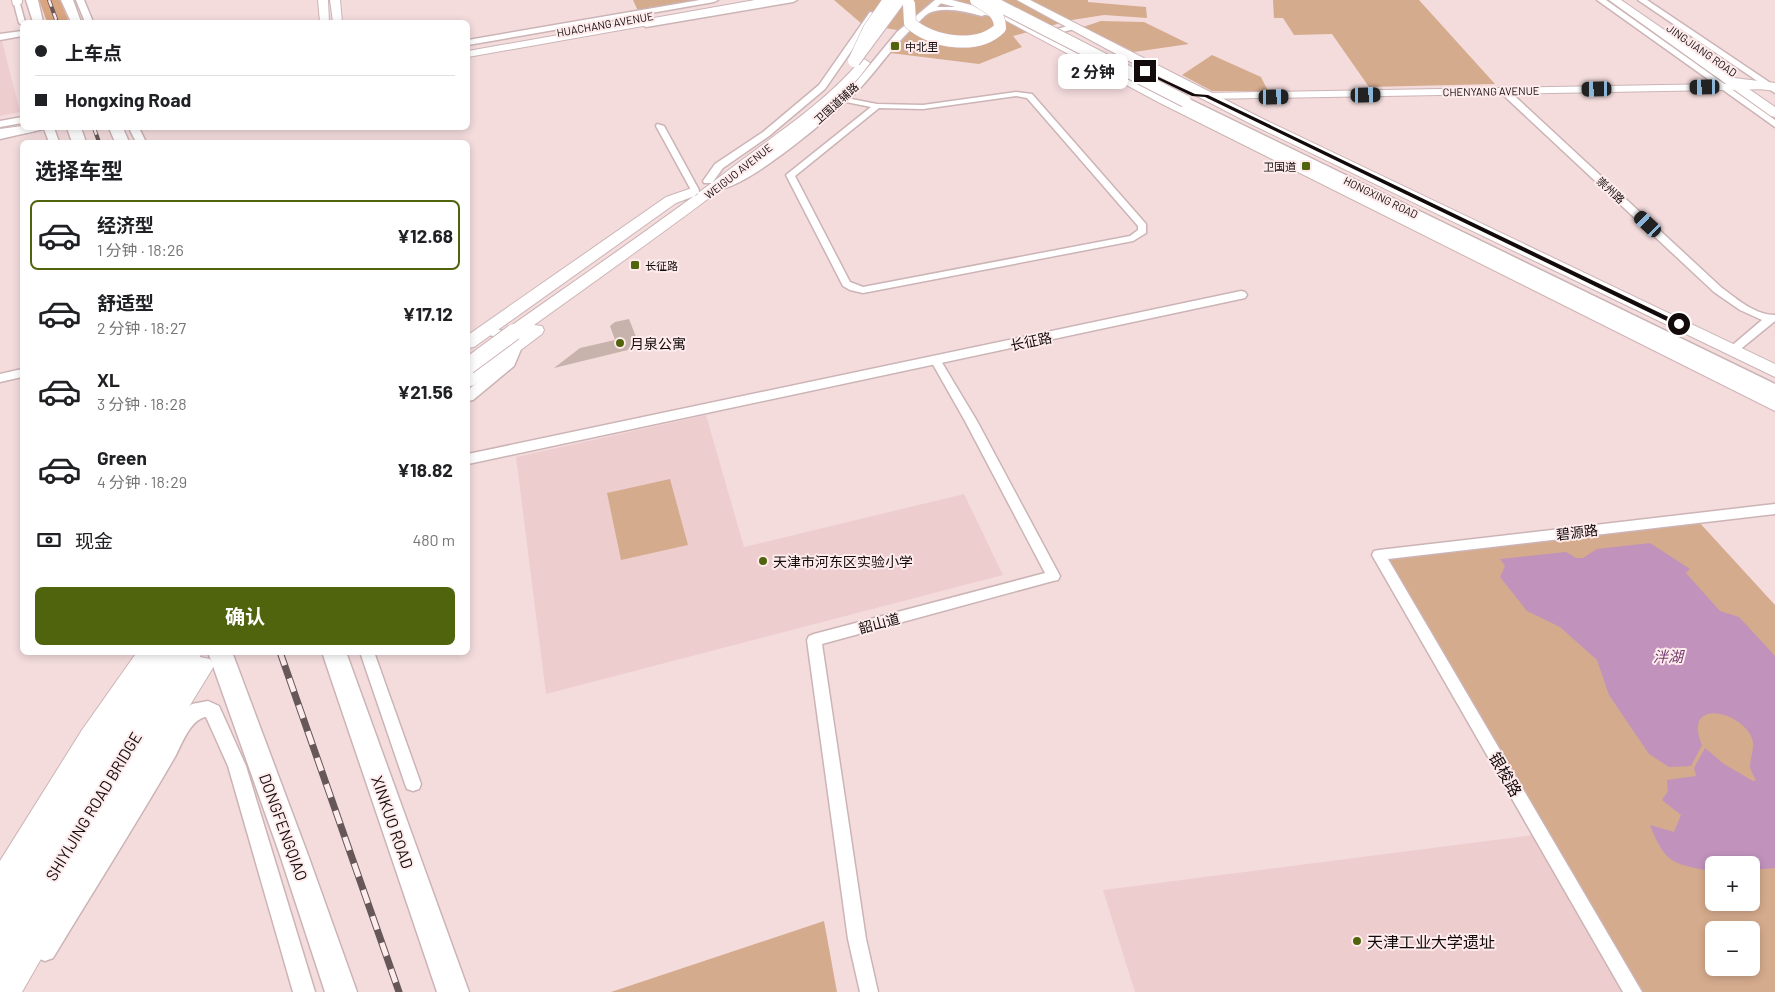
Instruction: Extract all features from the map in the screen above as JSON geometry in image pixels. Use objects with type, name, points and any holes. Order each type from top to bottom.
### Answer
[{"type":"highway","points":[[32,0],[37,20]]},
{"type":"highway","points":[[67,0],[75,20]]},
{"type":"highway","name":"HONGXING ROAD","points":[[1005,0],[1194,105]]},
{"type":"highway","name":"WEIGUO AVENUE","points":[[859,62],[907,1]]},
{"type":"highway","name":"HONGXING ROAD","points":[[989,6],[1194,105],[1223,111],[1520,254],[1775,381]]},
{"type":"highway","name":"HONGXING ROAD","points":[[1223,111],[1775,392]]},
{"type":"highway","name":"XINKUO ROAD","points":[[335,655],[453,992]]},
{"type":"highway","name":"DONGFENGQIAO","points":[[209,659],[294,855],[341,992]]},
{"type":"main road","points":[[323,0],[325,20]]},
{"type":"main road","points":[[335,0],[338,20]]},
{"type":"main road","points":[[597,27],[731,0]]},
{"type":"main road","name":"HUACHANG AVENUE","points":[[470,48],[743,0]]},
{"type":"main road","name":"HUACHANG AVENUE","points":[[506,37],[680,16],[773,0]]},
{"type":"main road","points":[[859,62],[872,23],[889,0]]},
{"type":"main road","points":[[907,1],[908,18],[913,28],[927,36],[954,41],[978,40],[990,36],[1001,29],[998,15],[976,0]]},
{"type":"main road","points":[[1022,0],[1071,27],[1194,105]]},
{"type":"main road","name":"JINGJIANG ROAD","points":[[1614,0],[1775,113]]},
{"type":"main road","name":"JINGJIANG ROAD","points":[[1630,0],[1733,84],[1769,88]]},
{"type":"main road","points":[[942,40],[975,38],[990,29],[991,23],[985,14],[956,4]]},
{"type":"main road","points":[[956,4],[989,6],[1041,35],[1194,105],[1775,405]]},
{"type":"main road","name":"HUACHANG AVENUE","points":[[470,54],[597,27]]},
{"type":"main road","name":"WEIGUO AVENUE","points":[[512,334],[729,171],[833,97],[851,80],[859,62]]},
{"type":"main road","name":"CHENYANG AVENUE","points":[[1194,105],[1733,84]]},
{"type":"main road","name":"CHENYANG AVENUE","points":[[1223,111],[1222,101],[1229,98],[1505,92]]},
{"type":"main road","points":[[1223,111],[1775,371]]},
{"type":"main road","points":[[0,125],[20,122]]},
{"type":"main road","points":[[0,135],[23,130]]},
{"type":"main road","points":[[470,341],[671,200],[698,194],[695,212],[571,305],[470,353]]},
{"type":"main road","points":[[470,365],[512,334]]},
{"type":"main road","points":[[470,379],[512,334]]},
{"type":"main road","points":[[0,886],[76,763],[122,692],[149,655]]},
{"type":"main road","points":[[0,923],[120,744],[171,655]]},
{"type":"main road","points":[[6,992],[176,704],[209,659]]},
{"type":"main road","name":"SHIYIJING ROAD BRIDGE","points":[[0,961],[120,744],[209,659]]},
{"type":"street","points":[[80,0],[88,20]]},
{"type":"street","name":"HUACHANG AVENUE","points":[[470,43],[714,0]]},
{"type":"street","name":"HUACHANG AVENUE","points":[[597,27],[657,24],[793,0]]},
{"type":"street","name":"卫国道辅路","points":[[698,194],[719,166],[766,134],[822,87],[882,0]]},
{"type":"street","name":"JINGJIANG ROAD","points":[[1601,0],[1733,84],[1775,124]]},
{"type":"street","name":"JINGJIANG ROAD","points":[[1642,0],[1769,88]]},
{"type":"street","points":[[17,1],[21,20]]},
{"type":"street","points":[[956,4],[1024,26]]},
{"type":"street","name":"卫国道辅路","points":[[698,194],[743,177],[786,146],[844,99],[900,34],[927,12],[956,4]]},
{"type":"street","points":[[1041,35],[1071,27]]},
{"type":"street","points":[[862,30],[900,34]]},
{"type":"street","points":[[0,35],[20,33]]},
{"type":"street","name":"崇州路","points":[[1505,92],[1718,290],[1744,308],[1772,319]]},
{"type":"street","points":[[844,99],[877,106],[893,104],[924,107],[1016,94],[1029,96],[1143,226],[1143,231],[1132,238],[1114,242],[953,274],[854,290],[846,285],[790,175],[877,106]]},
{"type":"street","points":[[660,126],[698,194]]},
{"type":"street","points":[[0,135],[29,130]]},
{"type":"street","name":"长征路","points":[[470,459],[1242,295]]},
{"type":"street","points":[[1733,350],[1772,319]]},
{"type":"street","points":[[470,395],[509,363],[512,334],[486,329]]},
{"type":"street","name":"韶山道","points":[[868,992],[856,929],[814,640],[1053,576],[971,421],[936,361]]},
{"type":"street","points":[[0,378],[20,373]]},
{"type":"street","name":"碧源路","points":[[1379,555],[1775,509]]},
{"type":"street","name":"银梭路","points":[[1379,555],[1633,992]]},
{"type":"street","points":[[0,865],[84,729],[137,655]]},
{"type":"street","points":[[368,655],[413,784]]},
{"type":"street","points":[[19,992],[154,775],[185,721],[203,709],[213,712],[237,766],[304,992]]},
{"type":"shaded area","points":[[39,0],[60,0],[68,20],[46,20]]},
{"type":"shaded area","points":[[633,0],[699,0],[638,11]]},
{"type":"shaded area","points":[[834,0],[1088,0],[1088,2],[1146,7],[1147,18],[1104,15],[1072,20],[1013,36],[1022,47],[979,64],[890,53],[908,32],[862,24]]},
{"type":"shaded area","points":[[1273,0],[1419,0],[1495,84],[1369,87],[1332,34],[1294,35],[1283,18],[1274,18]]},
{"type":"shaded area","points":[[1101,21],[1144,22],[1189,44],[1134,52],[1083,27]]},
{"type":"shaded area","points":[[0,41],[2,41],[20,112],[0,116]]},
{"type":"shaded area","points":[[1212,55],[1261,77],[1268,91],[1212,91],[1182,75]]},
{"type":"shaded area","name":"天津市河东区实验小学","points":[[706,415],[744,547],[964,494],[1003,575],[546,694],[516,457]]},
{"type":"shaded area","points":[[670,479],[688,545],[621,560],[607,493]]},
{"type":"shaded area","points":[[1698,521],[1775,605],[1775,992],[1640,992],[1384,557]]},
{"type":"shaded area","name":"天津工业大学遗址","points":[[1533,835],[1624,992],[1135,992],[1103,890]]},
{"type":"shaded area","points":[[824,921],[837,992],[611,992]]},
{"type":"water","name":"泮湖","points":[[1650,543],[1690,569],[1686,573],[1720,611],[1739,617],[1775,656],[1775,868],[1760,869],[1760,856],[1705,856],[1705,870],[1680,864],[1667,856],[1650,825],[1674,832],[1681,815],[1662,800],[1668,791],[1667,780],[1696,776],[1694,768],[1705,748],[1724,764],[1753,781],[1756,780],[1750,766],[1753,743],[1747,730],[1730,717],[1720,714],[1704,716],[1699,722],[1698,731],[1702,745],[1691,766],[1669,767],[1649,754],[1609,695],[1597,660],[1560,627],[1527,611],[1500,577],[1505,566],[1500,559],[1566,552],[1576,558],[1583,558],[1597,549]]},
{"type":"building","name":"月泉公寓","points":[[629,319],[640,347],[554,368],[580,348],[615,340],[610,326],[615,322]]},
{"type":"railway","points":[[49,0],[56,20]]},
{"type":"railway","points":[[95,130],[98,140]]},
{"type":"railway","points":[[281,655],[399,992]]},
{"type":"place","name":"中北里","points":[[895,46]]},
{"type":"place","name":"卫国道","points":[[1306,166]]},
{"type":"place","name":"长征路","points":[[635,265]]},
{"type":"place","name":"月泉公寓","points":[[620,343]]},
{"type":"place","name":"天津市河东区实验小学","points":[[763,561]]},
{"type":"place","name":"天津工业大学遗址","points":[[1357,941]]},
{"type":"route","points":[[1145,71],[1194,95],[1206,96],[1679,324]]}]
